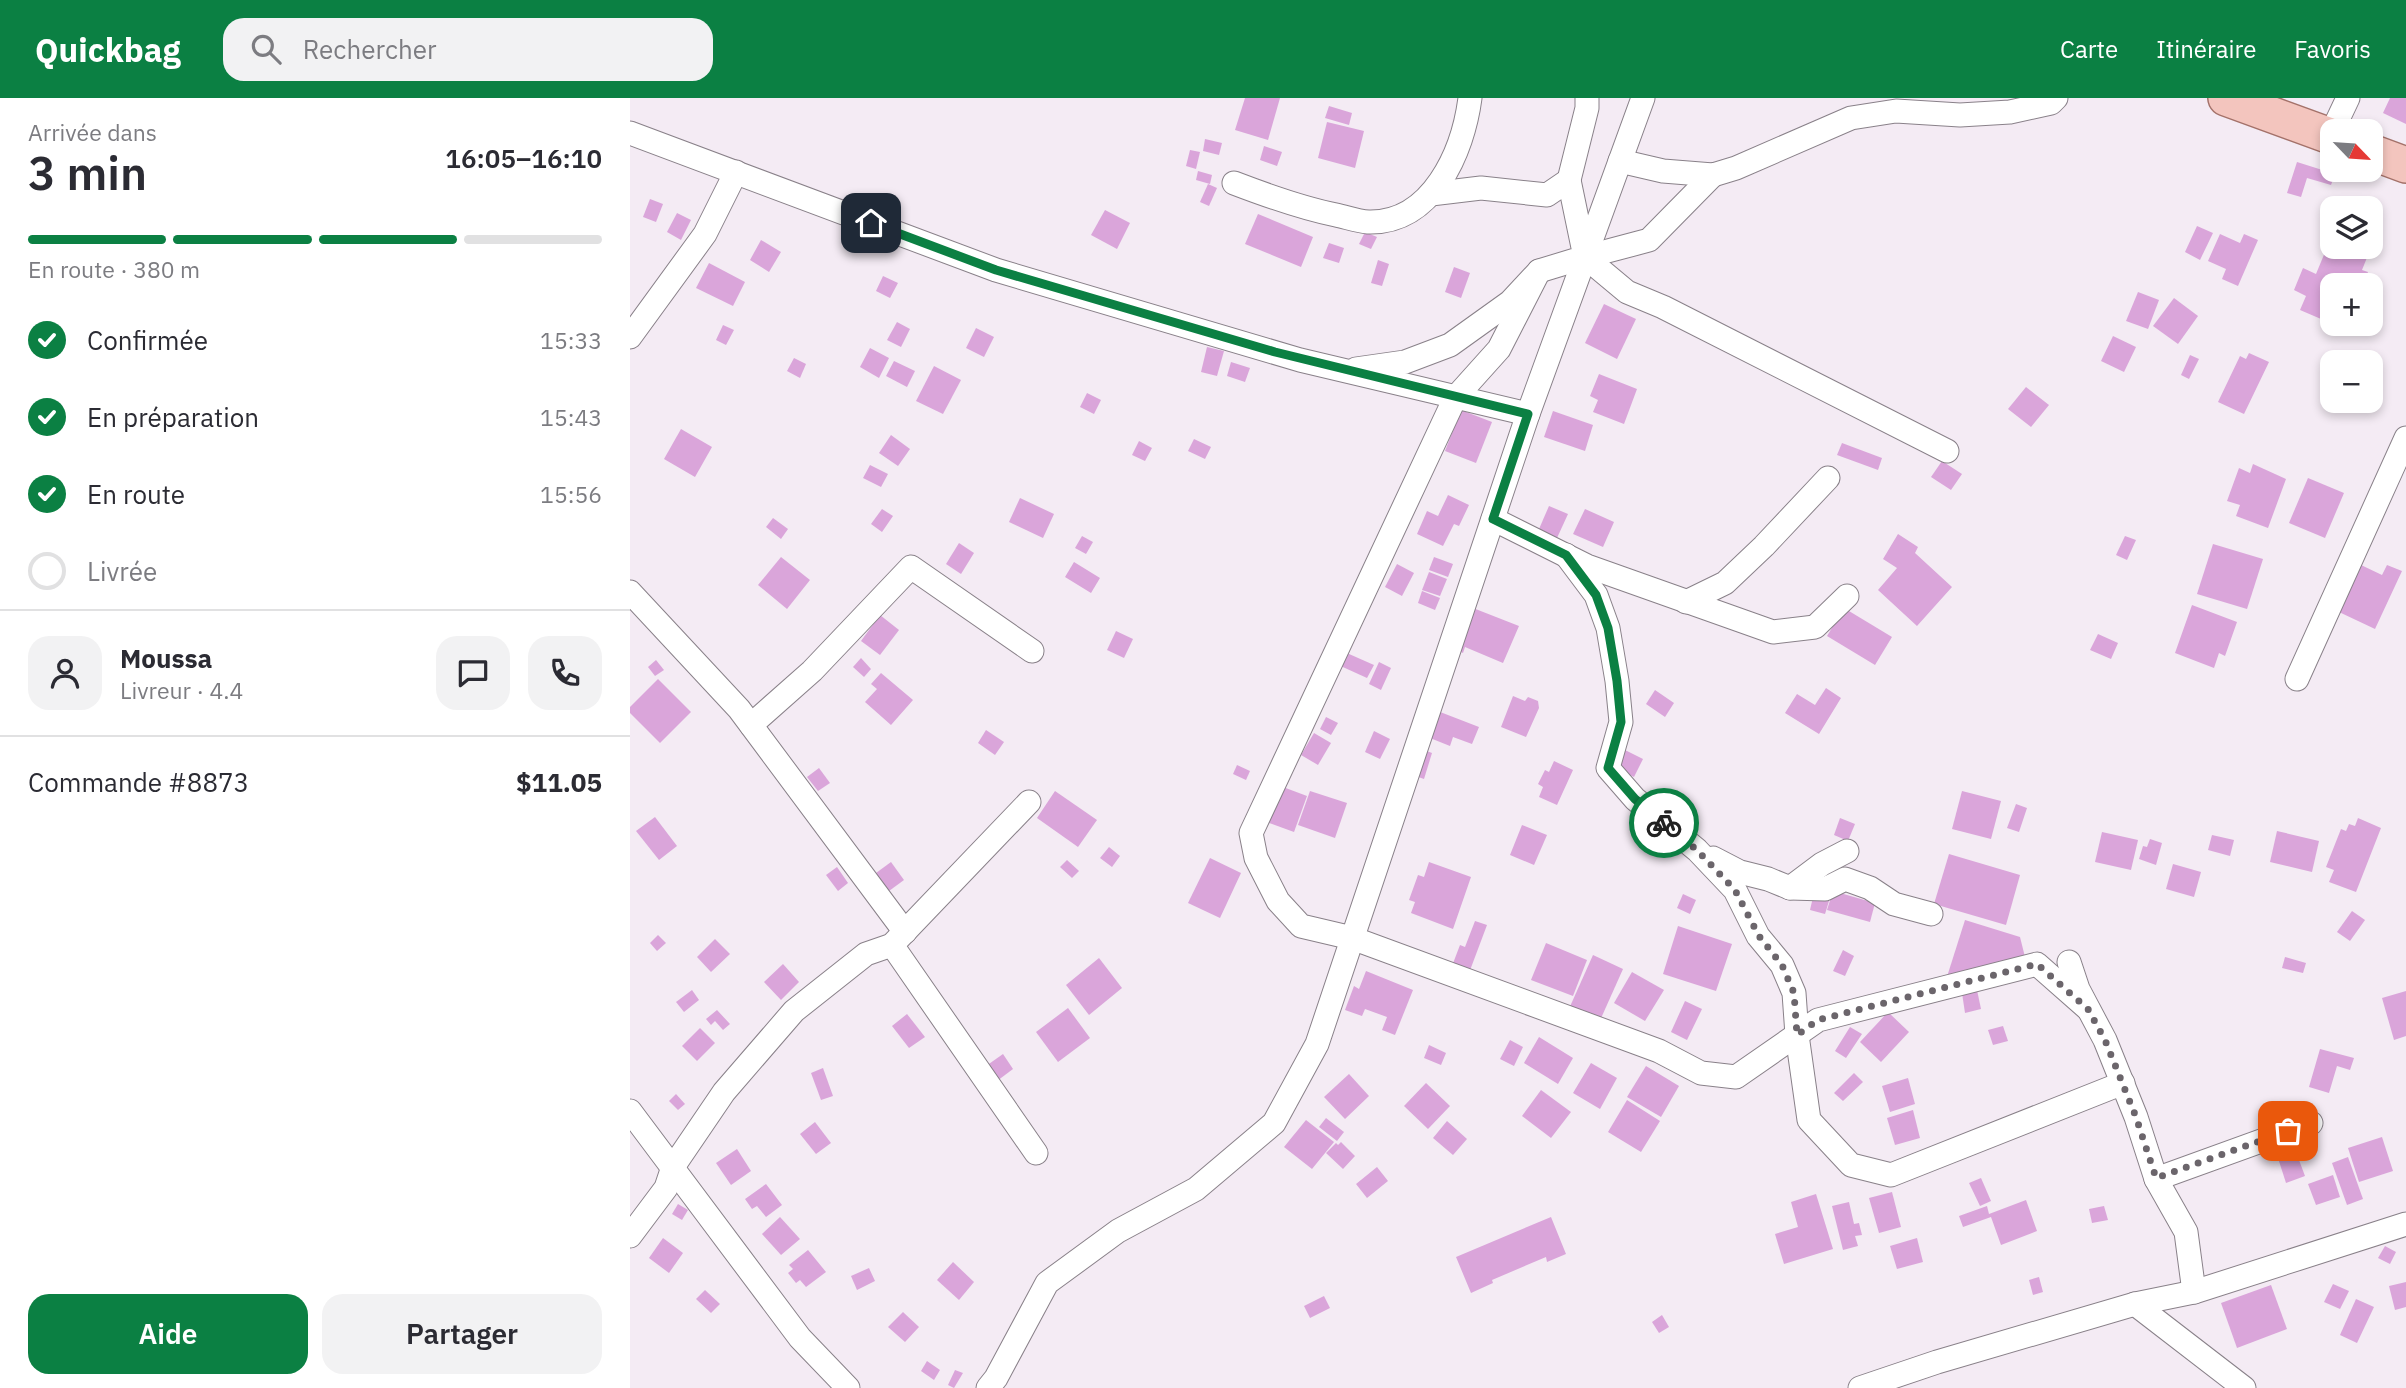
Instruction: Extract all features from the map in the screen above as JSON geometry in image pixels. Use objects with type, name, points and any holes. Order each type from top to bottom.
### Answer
[{"type":"main road","points":[[2226,98],[2320,133]]},
{"type":"main road","points":[[2384,156],[2406,164]]},
{"type":"street","points":[[1234,183],[1299,208],[1367,222],[1396,219],[1432,194],[1461,144],[1470,98]]},
{"type":"street","points":[[1587,98],[1587,108],[1569,180],[1585,257],[1627,292],[1663,307],[1947,451]]},
{"type":"street","points":[[988,1388],[1047,1283],[1118,1231],[1196,1189],[1274,1123],[1317,1044],[1528,414],[1643,98]]},
{"type":"street","points":[[1620,161],[1662,170],[1713,174],[1737,168],[1851,118],[1896,111],[1960,115],[2010,112],[2051,103],[2056,98]]},
{"type":"street","points":[[2339,119],[2348,98]]},
{"type":"street","points":[[630,133],[996,270],[1343,370],[1528,414]]},
{"type":"street","points":[[630,337],[705,234],[736,172]]},
{"type":"street","points":[[1343,370],[1405,362],[1450,345],[1510,302],[1539,271],[1649,240],[1713,174]]},
{"type":"street","points":[[1432,194],[1481,188],[1546,195],[1569,180]]},
{"type":"street","points":[[1539,271],[1499,349],[1455,398],[1251,833],[1256,858],[1278,901],[1301,926],[1352,938],[1659,1051],[1701,1073],[1736,1077],[1818,1020],[2037,964],[2088,1009]]},
{"type":"street","points":[[2297,679],[2406,438]]},
{"type":"street","points":[[1686,602],[1725,583],[1828,478]]},
{"type":"street","points":[[1493,519],[1587,566],[1773,632],[1815,627],[1847,596]]},
{"type":"street","points":[[1566,555],[1596,595],[1608,628],[1621,722],[1608,768],[1635,799],[1697,850],[1735,890],[1759,936],[1782,965],[1794,993],[1809,1120],[1850,1166],[1891,1175],[2123,1083]]},
{"type":"street","points":[[751,725],[812,671],[911,567],[1032,651]]},
{"type":"street","points":[[630,592],[751,725],[898,938],[1036,1153]]},
{"type":"street","points":[[630,1236],[666,1188],[673,1167],[724,1092],[794,1011],[866,954],[898,938],[1029,802]]},
{"type":"street","points":[[1697,850],[1740,872],[1790,888],[1825,889],[1845,880],[1870,888],[1894,904],[1931,914]]},
{"type":"street","points":[[1790,888],[1822,864],[1847,851]]},
{"type":"street","points":[[2069,962],[2078,989],[2105,1040],[2123,1083],[2156,1178],[2186,1232],[2194,1292]]},
{"type":"street","points":[[630,1111],[800,1338],[848,1388]]},
{"type":"street","points":[[2156,1178],[2311,1123]]},
{"type":"street","points":[[1860,1388],[1937,1362],[2135,1304],[2194,1292],[2406,1224]]},
{"type":"street","points":[[2135,1304],[2244,1388]]},
{"type":"building","points":[[1245,98],[1280,98],[1268,140],[1235,130]]},
{"type":"building","points":[[2390,98],[2406,98],[2406,124],[2383,113]]},
{"type":"building","points":[[1329,106],[1352,113],[1349,125],[1325,118]]},
{"type":"building","points":[[1327,122],[1364,131],[1355,168],[1318,158]]},
{"type":"building","points":[[1205,139],[1222,143],[1219,155],[1203,151]]},
{"type":"building","points":[[1264,146],[1282,152],[1277,166],[1260,160]]},
{"type":"building","points":[[1190,150],[1200,152],[1196,169],[1186,166]]},
{"type":"building","points":[[2297,162],[2320,169],[2320,182],[2307,178],[2301,197],[2287,193]]},
{"type":"building","points":[[1198,171],[1212,175],[1210,184],[1196,180]]},
{"type":"building","points":[[1208,184],[1217,188],[1209,206],[1200,202]]},
{"type":"building","points":[[650,199],[663,204],[656,222],[643,217]]},
{"type":"building","points":[[1105,210],[1130,223],[1117,249],[1091,235]]},
{"type":"building","points":[[677,213],[691,220],[681,240],[667,232]]},
{"type":"building","points":[[1258,214],[1313,237],[1301,267],[1245,244]]},
{"type":"building","points":[[2197,226],[2213,233],[2200,260],[2185,252]]},
{"type":"building","points":[[1365,232],[1377,237],[1371,249],[1359,244]]},
{"type":"building","points":[[2220,234],[2240,243],[2244,234],[2258,240],[2238,286],[2222,279],[2226,269],[2208,261]]},
{"type":"building","points":[[761,240],[781,252],[769,272],[750,260]]},
{"type":"building","points":[[1329,243],[1344,248],[1339,263],[1323,258]]},
{"type":"building","points":[[2322,259],[2366,259],[2362,270],[2368,273],[2320,273],[2320,319],[2300,310],[2306,296],[2294,290],[2303,268],[2316,274]]},
{"type":"building","points":[[1378,260],[1389,264],[1382,286],[1371,283]]},
{"type":"building","points":[[709,263],[745,282],[733,306],[696,288]]},
{"type":"building","points":[[1454,267],[1470,273],[1461,298],[1445,292]]},
{"type":"building","points":[[883,276],[898,283],[890,298],[876,291]]},
{"type":"building","points":[[2138,292],[2159,300],[2148,329],[2126,321]]},
{"type":"building","points":[[2174,298],[2198,316],[2178,344],[2153,326]]},
{"type":"building","points":[[1604,304],[1636,319],[1617,359],[1585,343]]},
{"type":"building","points":[[897,322],[910,329],[901,347],[887,340]]},
{"type":"building","points":[[723,325],[734,330],[726,345],[716,340]]},
{"type":"building","points":[[976,328],[994,337],[984,357],[966,348]]},
{"type":"building","points":[[2113,336],[2136,347],[2124,372],[2101,361]]},
{"type":"building","points":[[1207,347],[1224,351],[1217,376],[1201,372]]},
{"type":"building","points":[[870,348],[889,358],[879,378],[860,367]]},
{"type":"building","points":[[2249,353],[2269,362],[2244,414],[2218,402],[2240,356],[2246,359]]},
{"type":"building","points":[[2190,355],[2199,359],[2189,379],[2181,375]]},
{"type":"building","points":[[794,358],[806,364],[800,378],[787,371]]},
{"type":"building","points":[[894,361],[915,371],[907,387],[886,376]]},
{"type":"building","points":[[1231,362],[1250,368],[1245,382],[1227,376]]},
{"type":"building","points":[[934,366],[961,380],[943,414],[916,401]]},
{"type":"building","points":[[1599,374],[1637,389],[1624,424],[1593,412],[1598,400],[1590,396]]},
{"type":"building","points":[[2026,387],[2049,405],[2031,427],[2008,409]]},
{"type":"building","points":[[1087,393],[1101,400],[1094,414],[1080,407]]},
{"type":"building","points":[[1461,410],[1492,422],[1476,463],[1445,451]]},
{"type":"building","points":[[1553,411],[1593,425],[1585,451],[1544,437]]},
{"type":"building","points":[[681,429],[712,447],[695,477],[664,459]]},
{"type":"building","points":[[891,435],[910,449],[898,466],[879,453]]},
{"type":"building","points":[[1194,439],[1211,447],[1205,459],[1188,451]]},
{"type":"building","points":[[1139,441],[1152,448],[1145,461],[1132,455]]},
{"type":"building","points":[[1842,443],[1882,458],[1878,470],[1837,455]]},
{"type":"building","points":[[1942,461],[1962,474],[1951,490],[1931,477]]},
{"type":"building","points":[[2253,464],[2286,479],[2268,528],[2236,516],[2240,505],[2227,501],[2239,468],[2250,473]]},
{"type":"building","points":[[870,465],[888,474],[881,487],[863,478]]},
{"type":"building","points":[[2308,478],[2344,493],[2325,538],[2289,523]]},
{"type":"building","points":[[1448,495],[1469,505],[1459,526],[1454,524],[1443,546],[1417,534],[1427,511],[1438,516]]},
{"type":"building","points":[[1020,498],[1054,514],[1043,538],[1009,522]]},
{"type":"building","points":[[1549,506],[1568,514],[1557,538],[1539,529]]},
{"type":"building","points":[[882,509],[893,516],[882,532],[871,524]]},
{"type":"building","points":[[1585,509],[1614,522],[1603,547],[1573,534]]},
{"type":"building","points":[[773,518],[788,529],[781,539],[766,527]]},
{"type":"building","points":[[1898,534],[1918,547],[1915,553],[1952,587],[1917,626],[1878,590],[1897,568],[1883,559]]},
{"type":"building","points":[[1082,536],[1093,542],[1086,554],[1075,548]]},
{"type":"building","points":[[2125,536],[2136,540],[2127,560],[2116,555]]},
{"type":"building","points":[[959,543],[974,553],[961,574],[946,564]]},
{"type":"building","points":[[2213,544],[2263,559],[2247,609],[2197,594]]},
{"type":"building","points":[[781,557],[810,580],[787,609],[758,585]]},
{"type":"building","points":[[1434,557],[1453,564],[1448,577],[1429,570]]},
{"type":"building","points":[[1074,562],[1100,578],[1091,593],[1065,577]]},
{"type":"building","points":[[1397,564],[1414,573],[1402,596],[1385,587]]},
{"type":"building","points":[[2361,565],[2382,575],[2387,565],[2402,571],[2375,629],[2339,612],[2346,575],[2355,579]]},
{"type":"building","points":[[1429,572],[1447,579],[1440,596],[1422,590]]},
{"type":"building","points":[[1422,591],[1440,598],[1435,610],[1418,603]]},
{"type":"building","points":[[2192,605],[2237,622],[2225,656],[2219,653],[2214,668],[2175,653]]},
{"type":"building","points":[[1473,608],[1519,626],[1503,663],[1465,647],[1463,653],[1452,648]]},
{"type":"building","points":[[1844,608],[1892,637],[1875,665],[1827,636]]},
{"type":"building","points":[[880,615],[899,630],[880,655],[861,641]]},
{"type":"building","points":[[1116,631],[1133,639],[1124,658],[1107,650]]},
{"type":"building","points":[[2098,634],[2118,643],[2111,659],[2090,650]]},
{"type":"building","points":[[1340,650],[1374,665],[1367,678],[1334,663]]},
{"type":"building","points":[[861,658],[871,669],[864,677],[853,667]]},
{"type":"building","points":[[656,660],[664,670],[655,676],[648,667]]},
{"type":"building","points":[[1379,662],[1391,668],[1381,690],[1369,684]]},
{"type":"building","points":[[881,673],[913,700],[891,725],[865,702],[877,689],[871,684]]},
{"type":"building","points":[[658,679],[691,712],[660,743],[630,713],[630,707]]},
{"type":"building","points":[[1826,688],[1841,698],[1819,734],[1785,713],[1797,694],[1815,705]]},
{"type":"building","points":[[1655,690],[1674,703],[1665,717],[1646,704]]},
{"type":"building","points":[[1513,696],[1525,701],[1528,697],[1538,701],[1539,708],[1526,737],[1501,727]]},
{"type":"building","points":[[1435,710],[1479,727],[1472,744],[1453,737],[1450,746],[1425,736]]},
{"type":"building","points":[[1326,717],[1338,723],[1331,735],[1320,729]]},
{"type":"building","points":[[986,730],[1004,742],[995,755],[978,743]]},
{"type":"building","points":[[1374,731],[1390,739],[1380,759],[1365,752]]},
{"type":"building","points":[[1314,733],[1331,743],[1318,765],[1301,755]]},
{"type":"building","points":[[1419,748],[1432,753],[1424,779],[1410,774]]},
{"type":"building","points":[[1625,750],[1643,759],[1634,777],[1616,768]]},
{"type":"building","points":[[1554,761],[1573,770],[1557,805],[1539,797],[1543,787],[1538,784],[1545,770],[1549,772]]},
{"type":"building","points":[[1237,765],[1250,771],[1246,780],[1233,774]]},
{"type":"building","points":[[819,768],[830,783],[818,791],[807,777]]},
{"type":"building","points":[[1275,784],[1307,796],[1294,832],[1261,820]]},
{"type":"building","points":[[1055,791],[1097,820],[1078,847],[1037,818]]},
{"type":"building","points":[[1310,791],[1347,803],[1335,838],[1298,825]]},
{"type":"building","points":[[1962,791],[2001,801],[1991,839],[1952,829]]},
{"type":"building","points":[[2016,804],[2027,808],[2019,832],[2007,828]]},
{"type":"building","points":[[655,817],[677,846],[659,860],[636,831]]},
{"type":"building","points":[[1840,818],[1855,824],[1848,841],[1834,835]]},
{"type":"building","points":[[2358,818],[2381,828],[2356,892],[2329,882],[2334,870],[2326,867],[2341,829],[2346,831],[2349,824],[2355,826]]},
{"type":"building","points":[[1522,825],[1547,835],[1534,865],[1510,855]]},
{"type":"building","points":[[2277,831],[2319,841],[2312,872],[2270,862]]},
{"type":"building","points":[[2102,832],[2138,840],[2131,870],[2095,862]]},
{"type":"building","points":[[2212,835],[2234,840],[2230,856],[2208,850]]},
{"type":"building","points":[[2150,839],[2162,843],[2156,865],[2139,859],[2143,846],[2147,847]]},
{"type":"building","points":[[1109,847],[1120,856],[1112,867],[1100,858]]},
{"type":"building","points":[[1949,854],[2020,875],[2006,925],[1934,904]]},
{"type":"building","points":[[1210,858],[1241,873],[1220,918],[1188,903]]},
{"type":"building","points":[[1067,860],[1079,871],[1072,878],[1060,867]]},
{"type":"building","points":[[891,862],[904,880],[889,891],[876,873]]},
{"type":"building","points":[[1429,862],[1471,877],[1453,929],[1411,913],[1415,902],[1409,900],[1418,875],[1424,877]]},
{"type":"building","points":[[2173,864],[2201,872],[2194,897],[2166,889]]},
{"type":"building","points":[[837,867],[848,883],[838,891],[826,875]]},
{"type":"building","points":[[1833,891],[1875,903],[1870,922],[1827,910]]},
{"type":"building","points":[[1683,894],[1696,900],[1690,914],[1677,908]]},
{"type":"building","points":[[1813,897],[1829,901],[1825,914],[1810,910]]},
{"type":"building","points":[[2352,911],[2365,920],[2350,941],[2337,932]]},
{"type":"building","points":[[1965,920],[2020,937],[2027,965],[1945,983]]},
{"type":"building","points":[[1475,921],[1487,925],[1469,973],[1452,966],[1460,945],[1465,947]]},
{"type":"building","points":[[1678,926],[1732,944],[1716,991],[1663,974]]},
{"type":"building","points":[[658,935],[666,943],[657,951],[650,943]]},
{"type":"building","points":[[715,939],[730,954],[711,972],[697,957]]},
{"type":"building","points":[[1546,943],[1587,960],[1573,996],[1531,980]]},
{"type":"building","points":[[1843,950],[1854,956],[1845,976],[1833,971]]},
{"type":"building","points":[[1593,955],[1623,969],[1598,1025],[1568,1011]]},
{"type":"building","points":[[2285,957],[2306,963],[2303,973],[2282,968]]},
{"type":"building","points":[[1099,958],[1122,988],[1089,1015],[1066,985]]},
{"type":"building","points":[[783,964],[799,982],[781,1000],[764,982]]},
{"type":"building","points":[[1366,971],[1413,990],[1395,1035],[1382,1030],[1387,1017],[1365,1009],[1362,1016],[1345,1010],[1354,986],[1359,989]]},
{"type":"building","points":[[1632,972],[1664,990],[1645,1021],[1614,1003]]},
{"type":"building","points":[[692,990],[699,1000],[684,1012],[676,1002]]},
{"type":"building","points":[[1977,990],[1981,1009],[1965,1013],[1962,993]]},
{"type":"building","points":[[2406,991],[2406,1036],[2394,1040],[2382,998]]},
{"type":"building","points":[[1685,1001],[1702,1009],[1687,1040],[1671,1032]]},
{"type":"building","points":[[1068,1008],[1090,1038],[1058,1062],[1036,1032]]},
{"type":"building","points":[[717,1010],[730,1024],[723,1030],[715,1021],[711,1025],[706,1019]]},
{"type":"building","points":[[1888,1012],[1909,1032],[1881,1062],[1860,1042]]},
{"type":"building","points":[[907,1014],[925,1037],[909,1048],[892,1026]]},
{"type":"building","points":[[2003,1026],[2008,1041],[1993,1045],[1988,1030]]},
{"type":"building","points":[[1850,1027],[1862,1034],[1846,1058],[1835,1051]]},
{"type":"building","points":[[700,1028],[715,1043],[697,1061],[682,1046]]},
{"type":"building","points":[[1539,1037],[1573,1058],[1558,1084],[1524,1063]]},
{"type":"building","points":[[1510,1040],[1523,1047],[1514,1066],[1500,1059]]},
{"type":"building","points":[[1429,1045],[1446,1053],[1441,1065],[1424,1058]]},
{"type":"building","points":[[2320,1049],[2354,1058],[2350,1070],[2337,1066],[2329,1093],[2309,1087]]},
{"type":"building","points":[[1003,1054],[1013,1069],[997,1081],[986,1066]]},
{"type":"building","points":[[1591,1063],[1617,1078],[1600,1109],[1573,1093]]},
{"type":"building","points":[[1646,1066],[1679,1086],[1661,1117],[1627,1097]]},
{"type":"building","points":[[823,1068],[833,1096],[821,1100],[811,1073]]},
{"type":"building","points":[[1854,1073],[1863,1082],[1843,1101],[1834,1093]]},
{"type":"building","points":[[1349,1074],[1369,1096],[1345,1119],[1324,1097]]},
{"type":"building","points":[[1908,1078],[1915,1104],[1890,1112],[1882,1086]]},
{"type":"building","points":[[1426,1083],[1450,1106],[1428,1129],[1404,1106]]},
{"type":"building","points":[[1541,1090],[1571,1112],[1551,1138],[1522,1116]]},
{"type":"building","points":[[676,1094],[685,1104],[678,1110],[669,1101]]},
{"type":"building","points":[[1627,1100],[1660,1121],[1641,1152],[1608,1132]]},
{"type":"building","points":[[1913,1110],[1920,1138],[1895,1145],[1887,1118]]},
{"type":"building","points":[[1326,1118],[1344,1132],[1337,1141],[1319,1127]]},
{"type":"building","points":[[1306,1120],[1334,1142],[1312,1169],[1284,1147]]},
{"type":"building","points":[[1447,1121],[1467,1139],[1453,1155],[1433,1138]]},
{"type":"building","points":[[815,1122],[831,1143],[816,1154],[800,1134]]},
{"type":"building","points":[[2382,1137],[2393,1171],[2359,1182],[2348,1148]]},
{"type":"building","points":[[1341,1142],[1355,1156],[1343,1169],[1326,1153],[1336,1143],[1338,1145]]},
{"type":"building","points":[[737,1149],[751,1171],[731,1185],[716,1163]]},
{"type":"building","points":[[2296,1152],[2305,1176],[2286,1183],[2278,1158]]},
{"type":"building","points":[[2348,1157],[2363,1199],[2347,1205],[2332,1163]]},
{"type":"building","points":[[1377,1167],[1388,1181],[1367,1198],[1356,1184]]},
{"type":"building","points":[[2333,1175],[2340,1197],[2316,1205],[2308,1184]]},
{"type":"building","points":[[1981,1178],[1991,1201],[1980,1206],[1969,1183]]},
{"type":"building","points":[[766,1184],[782,1205],[766,1217],[757,1206],[752,1209],[745,1199]]},
{"type":"building","points":[[1892,1192],[1901,1227],[1879,1233],[1869,1198]]},
{"type":"building","points":[[1816,1194],[1833,1249],[1784,1264],[1775,1234],[1798,1227],[1791,1202]]},
{"type":"building","points":[[2026,1200],[2037,1231],[2001,1245],[1991,1217],[1963,1227],[1959,1216],[1987,1206],[1989,1214]]},
{"type":"building","points":[[1849,1202],[1854,1224],[1859,1223],[1862,1235],[1855,1236],[1858,1246],[1843,1250],[1832,1206]]},
{"type":"building","points":[[678,1204],[688,1210],[682,1220],[672,1214]]},
{"type":"building","points":[[2104,1206],[2108,1220],[2092,1223],[2089,1209]]},
{"type":"building","points":[[780,1217],[800,1239],[781,1255],[762,1234]]},
{"type":"building","points":[[1551,1217],[1566,1254],[1547,1262],[1546,1257],[1492,1280],[1493,1283],[1471,1293],[1456,1257]]},
{"type":"building","points":[[663,1238],[683,1253],[669,1273],[649,1258]]},
{"type":"building","points":[[1917,1238],[1923,1262],[1897,1269],[1890,1246]]},
{"type":"building","points":[[2385,1246],[2396,1252],[2390,1264],[2378,1258]]},
{"type":"building","points":[[808,1250],[826,1272],[806,1287],[800,1280],[796,1283],[788,1273],[793,1269],[789,1265]]},
{"type":"building","points":[[953,1262],[974,1282],[959,1300],[937,1280]]},
{"type":"building","points":[[869,1268],[875,1281],[857,1290],[851,1276]]},
{"type":"building","points":[[2039,1277],[2043,1292],[2033,1295],[2029,1280]]},
{"type":"building","points":[[2406,1282],[2406,1307],[2395,1310],[2389,1286]]},
{"type":"building","points":[[2333,1284],[2349,1291],[2340,1309],[2324,1302]]},
{"type":"building","points":[[2271,1285],[2287,1329],[2237,1348],[2221,1303]]},
{"type":"building","points":[[705,1290],[720,1304],[711,1313],[696,1299]]},
{"type":"building","points":[[1324,1296],[1330,1308],[1310,1318],[1304,1306]]},
{"type":"building","points":[[2356,1299],[2374,1307],[2357,1343],[2340,1335]]},
{"type":"building","points":[[903,1312],[919,1327],[905,1342],[888,1327]]},
{"type":"building","points":[[1662,1315],[1669,1327],[1659,1333],[1652,1322]]},
{"type":"building","points":[[927,1361],[940,1370],[934,1380],[921,1371]]},
{"type":"building","points":[[955,1370],[963,1373],[954,1388],[948,1385]]},
{"type":"way so far","points":[[1664,823],[1697,850],[1735,890],[1759,936],[1782,965],[1794,993],[1797,1035],[1818,1020],[2037,964],[2088,1009],[2105,1040],[2136,1117],[2156,1178],[2288,1131]]},
{"type":"route","points":[[871,223],[996,270],[1300,360],[1528,414],[1493,519],[1566,555],[1596,595],[1608,628],[1621,722],[1608,768],[1635,799],[1664,823]]}]
